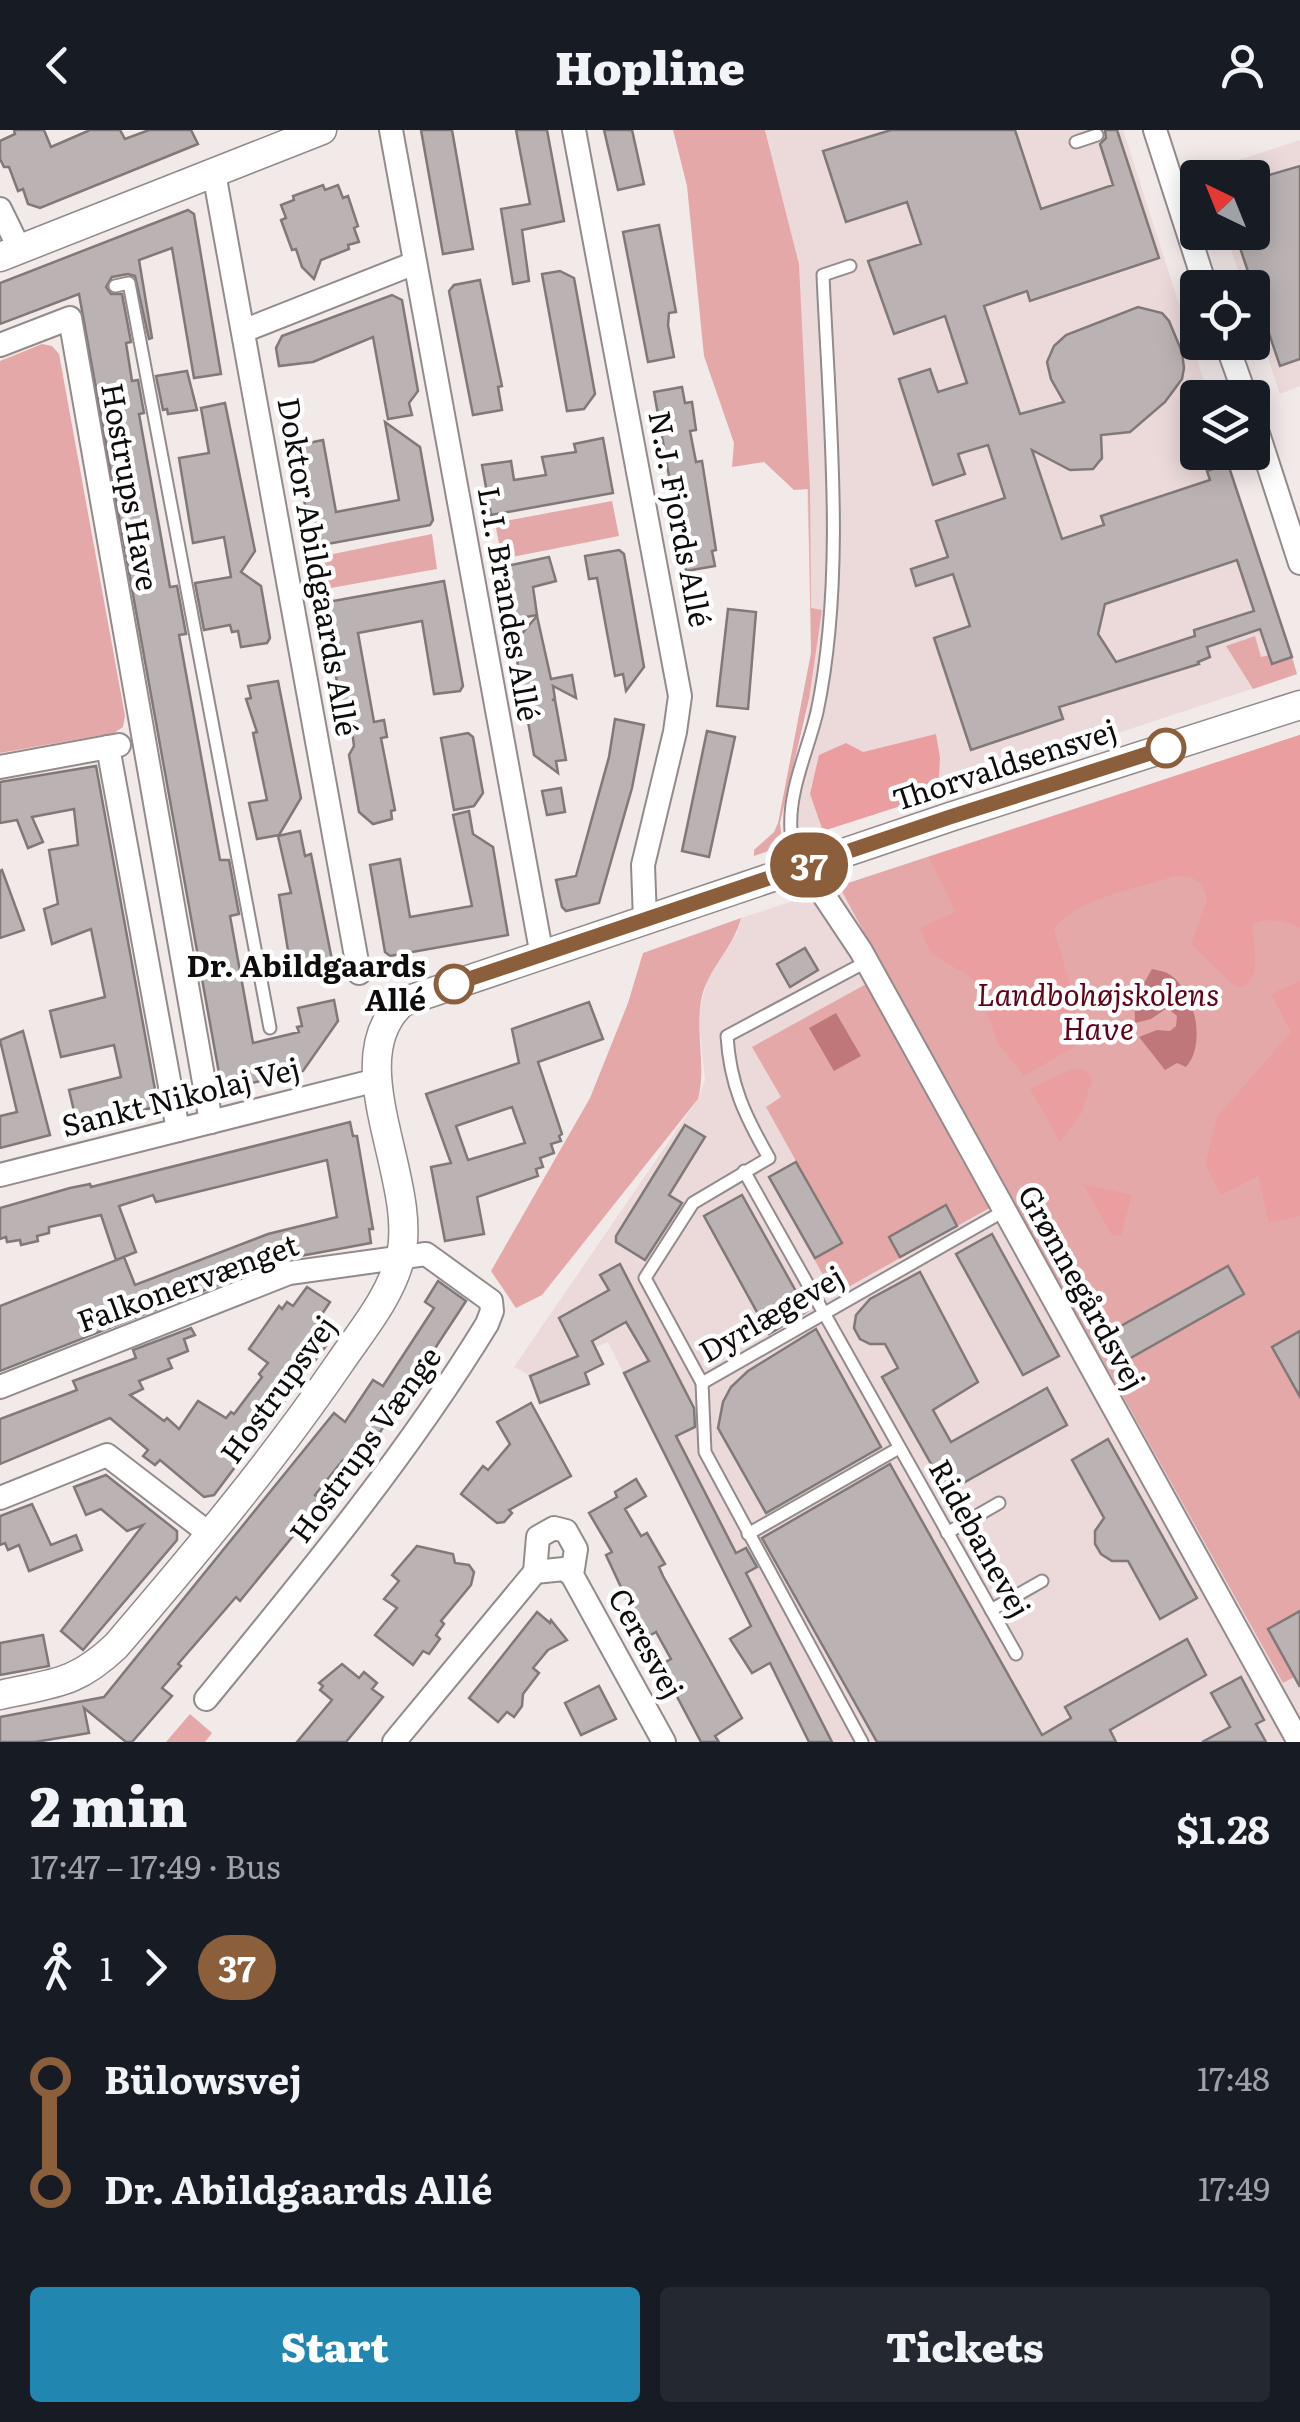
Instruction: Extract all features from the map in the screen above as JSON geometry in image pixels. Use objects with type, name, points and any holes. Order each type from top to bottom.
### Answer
[{"type":"street","points":[[0,209],[10,254],[322,130]]},
{"type":"street","name":"L.I. Brandes Allé","points":[[391,130],[542,956]]},
{"type":"street","name":"N.J. Fjords Allé","points":[[574,130],[680,696],[643,866],[646,920]]},
{"type":"street","points":[[1155,130],[1200,270]]},
{"type":"street","name":"Doktor Abildgaards Allé","points":[[214,172],[359,973]]},
{"type":"street","points":[[243,331],[416,263]]},
{"type":"street","name":"Hostrups Have","points":[[0,345],[75,310],[142,740],[211,1122]]},
{"type":"street","points":[[1270,470],[1300,563]]},
{"type":"street","name":"Thorvaldsensvej","points":[[393,1012],[418,996],[1300,706]]},
{"type":"street","points":[[0,768],[142,740]]},
{"type":"street","points":[[108,747],[178,1130]]},
{"type":"street","name":"Grønnegårdsvej","points":[[805,867],[866,962],[1299,1742]]},
{"type":"street","name":"Hostrupsvej","points":[[0,1694],[71,1679],[92,1668],[116,1646],[211,1535],[307,1410],[386,1296],[401,1256],[403,1221],[377,1080],[378,1043],[393,1012]]},
{"type":"street","name":"Sankt Nikolaj Vej","points":[[0,1175],[377,1080]]},
{"type":"street","name":"Hostrups Vænge","points":[[206,1699],[406,1449],[490,1318],[491,1301],[482,1292],[426,1254],[401,1256]]},
{"type":"street","name":"Falkonervænget","points":[[0,1387],[289,1272],[401,1256]]},
{"type":"street","points":[[0,1498],[106,1454],[211,1535]]},
{"type":"street","name":"Ceresvej","points":[[554,1572],[576,1549],[566,1531],[554,1528],[538,1538],[554,1572],[664,1742]]},
{"type":"street","points":[[394,1742],[554,1572]]},
{"type":"lane","points":[[1076,142],[1096,135]]},
{"type":"lane","points":[[805,867],[791,834],[794,796],[823,682],[831,610],[822,275],[850,266]]},
{"type":"lane","points":[[115,286],[130,283],[270,1028]]},
{"type":"lane","points":[[702,1384],[646,1278],[692,1203],[769,1158],[743,1111],[729,1069],[727,1036],[866,962]]},
{"type":"lane","name":"Ridebanevej","points":[[744,1172],[1016,1654]]},
{"type":"lane","name":"Dyrlægevej","points":[[862,1742],[705,1452],[702,1384],[1004,1211]]},
{"type":"lane","name":"Ridebanevej","points":[[748,1534],[900,1448]]},
{"type":"lane","points":[[947,1533],[998,1503]]},
{"type":"lane","points":[[991,1610],[1042,1581]]},
{"type":"shaded area","points":[[765,130],[1123,130],[1180,307],[1180,360],[1197,360],[1204,380],[1180,380],[1180,470],[1231,470],[1297,674],[793,840],[815,646],[799,264]]},
{"type":"shaded area","points":[[1300,140],[1300,386],[1280,394],[1269,360],[1270,270],[1238,270],[1231,250],[1270,250],[1270,160],[1239,160]]},
{"type":"shaded area","points":[[936,734],[940,758],[938,794],[823,831],[810,794],[819,755],[846,743],[863,752]]},
{"type":"shaded area","points":[[1300,735],[1300,1742],[809,1742],[608,1342],[529,1375],[514,1367],[698,1099],[705,1080],[698,1015],[707,981],[737,933],[741,918]]},
{"type":"shaded area","points":[[1300,735],[1300,928],[1277,921],[1253,924],[1254,968],[1242,988],[1232,984],[1191,944],[1207,899],[1202,884],[1190,877],[1176,876],[1077,909],[1054,929],[1075,1002],[1076,1046],[1024,1076],[997,1042],[978,986],[971,977],[931,954],[920,928],[955,912],[929,857]]},
{"type":"shaded area","points":[[1152,969],[1177,980],[1191,1003],[1196,1045],[1186,1067],[1177,1063],[1165,1070],[1139,1037],[1157,1030],[1170,1031],[1176,1026],[1177,1016],[1167,1008],[1151,1019],[1135,1023],[1134,988],[1144,983]]},
{"type":"shaded area","points":[[1300,981],[1300,1216],[1269,1223],[1258,1176],[1221,1195],[1205,1165],[1217,1117],[1291,1032],[1271,994]]},
{"type":"shaded area","points":[[836,1013],[861,1056],[834,1071],[809,1028]]},
{"type":"shaded area","points":[[1072,1069],[1086,1070],[1092,1080],[1081,1114],[1060,1142],[1030,1089]]},
{"type":"shaded area","points":[[1083,1184],[1132,1195],[1121,1236],[1112,1235]]},
{"type":"green space","points":[[673,130],[765,130],[799,264],[810,488],[811,608],[822,610],[809,699],[780,823],[783,846],[754,856],[754,850],[778,823],[811,653],[808,489],[794,490],[764,462],[732,467],[734,443],[704,356],[687,186]]},
{"type":"green space","points":[[42,344],[52,346],[59,354],[125,716],[123,727],[114,733],[0,753],[0,361]]},
{"type":"green space","points":[[612,501],[619,536],[502,559],[495,523]]},
{"type":"green space","points":[[432,534],[437,569],[325,589],[318,557]]},
{"type":"green space","points":[[1255,636],[1261,657],[1269,655],[1272,664],[1292,657],[1297,674],[1253,689],[1226,646]]},
{"type":"green space","name":"Landbohøjskolens Have","points":[[1300,735],[1300,1674],[1283,1683],[1011,1196],[834,1295],[769,1177],[796,1161],[766,1107],[781,1097],[752,1047],[886,973],[839,886]]},
{"type":"green space","points":[[741,918],[702,996],[698,1099],[542,1295],[516,1308],[491,1271],[590,1098],[628,1003],[643,953]]},
{"type":"green space","points":[[190,1714],[212,1733],[205,1742],[166,1742]]},
{"type":"building","points":[[14,130],[44,130],[51,147],[90,130],[120,130],[125,139],[149,130],[191,130],[198,144],[40,208],[28,204],[23,189],[18,191],[9,167],[4,167],[0,159],[0,141],[15,134]]},
{"type":"building","points":[[421,130],[452,130],[473,249],[443,254]]},
{"type":"building","points":[[516,130],[547,130],[564,221],[522,230],[529,281],[513,284],[501,209],[530,204]]},
{"type":"building","points":[[604,130],[632,130],[644,184],[618,190]]},
{"type":"building","points":[[891,130],[1015,130],[1041,209],[1113,185],[1100,144],[1106,138],[1105,130],[1117,130],[1159,258],[1030,301],[1027,291],[984,306],[1020,414],[1064,402],[1047,362],[1054,346],[1066,335],[1138,307],[1162,313],[1180,347],[1184,368],[1182,379],[1165,402],[1130,432],[1101,435],[1102,458],[1093,469],[1070,470],[1032,450],[1062,539],[1104,525],[1101,516],[1210,480],[1207,471],[1230,470],[1292,657],[1272,664],[1260,629],[1207,647],[1210,657],[1199,664],[1059,707],[1063,719],[971,750],[934,638],[970,626],[953,574],[916,586],[911,569],[948,557],[936,521],[1005,498],[988,445],[958,454],[965,474],[933,485],[899,379],[930,369],[938,392],[967,383],[945,316],[894,334],[868,261],[921,244],[907,202],[846,222],[823,151]],"holes":[[[1237,560],[1254,611],[1194,630],[1195,636],[1116,662],[1098,634],[1105,604]]]},
{"type":"building","points":[[1300,166],[1300,359],[1280,366],[1270,336],[1270,270],[1248,270],[1241,250],[1270,250],[1270,175]]},
{"type":"building","points":[[323,185],[325,190],[338,185],[343,198],[348,196],[359,242],[321,260],[314,279],[302,267],[296,249],[292,250],[281,220],[286,218],[281,205]]},
{"type":"building","points":[[188,210],[194,214],[221,374],[194,378],[172,248],[139,260],[152,338],[149,339],[135,276],[112,277],[106,287],[111,294],[122,294],[131,342],[126,343],[132,381],[138,380],[144,413],[139,414],[170,587],[177,586],[186,634],[179,635],[220,860],[229,860],[239,914],[230,916],[253,1043],[299,1032],[297,1027],[302,1026],[298,1008],[334,1000],[338,1021],[303,1071],[222,1090],[79,294],[0,324],[0,283]]},
{"type":"building","points":[[659,225],[676,312],[669,313],[668,325],[674,357],[648,362],[623,232]]},
{"type":"building","points":[[560,271],[574,278],[595,394],[584,409],[567,411],[542,274]]},
{"type":"building","points":[[480,280],[502,386],[498,387],[502,410],[473,415],[449,291],[454,285]]},
{"type":"building","points":[[392,295],[402,300],[418,391],[409,403],[412,415],[388,419],[373,337],[313,362],[279,366],[276,348],[282,336]]},
{"type":"building","points":[[187,371],[197,410],[168,414],[167,409],[163,410],[156,376]]},
{"type":"building","points":[[682,387],[685,403],[692,402],[696,430],[690,431],[696,462],[702,461],[716,550],[712,551],[715,566],[686,571],[654,392]]},
{"type":"building","points":[[225,403],[255,551],[241,572],[261,586],[270,638],[267,643],[241,647],[238,631],[232,632],[230,625],[204,630],[195,583],[231,577],[224,537],[193,543],[179,458],[209,453],[201,408]]},
{"type":"building","points":[[385,422],[420,447],[433,520],[430,525],[317,546],[312,542],[294,446],[323,440],[336,512],[399,500]]},
{"type":"building","points":[[603,438],[613,493],[491,515],[482,465],[511,461],[514,480],[546,475],[542,457],[576,452],[574,444]]},
{"type":"building","points":[[619,550],[624,554],[644,667],[626,691],[623,674],[615,676],[597,578],[589,579],[585,556]]},
{"type":"building","points":[[549,557],[556,581],[533,587],[537,615],[510,620],[501,575],[507,566]]},
{"type":"building","points":[[444,581],[463,686],[460,691],[434,694],[422,621],[358,633],[374,722],[384,720],[387,737],[381,738],[395,810],[391,811],[392,819],[373,824],[359,812],[349,755],[354,746],[350,714],[342,708],[322,603]]},
{"type":"building","points":[[728,609],[756,612],[748,709],[717,706]]},
{"type":"building","points":[[537,616],[551,679],[572,675],[576,698],[553,686],[552,700],[566,760],[556,761],[558,773],[534,755],[514,643]]},
{"type":"building","points":[[278,681],[301,798],[279,835],[257,839],[249,803],[267,800],[253,733],[257,732],[246,699],[251,698],[248,686]]},
{"type":"building","points":[[615,719],[644,725],[632,788],[599,903],[566,911],[556,880],[576,876],[609,757]]},
{"type":"building","points":[[707,731],[735,737],[709,857],[682,851]]},
{"type":"building","points":[[468,733],[473,737],[483,793],[474,806],[454,810],[441,738]]},
{"type":"building","points":[[96,766],[158,1106],[78,1128],[69,1090],[121,1077],[114,1045],[61,1057],[50,1011],[105,997],[91,929],[52,944],[44,909],[58,904],[49,850],[78,845],[74,809],[32,817],[43,842],[28,848],[17,820],[0,823],[0,782]]},
{"type":"building","points":[[561,788],[565,812],[547,815],[542,791]]},
{"type":"building","points":[[469,811],[473,834],[493,847],[508,935],[390,956],[385,952],[370,865],[400,859],[410,917],[472,906],[453,815]]},
{"type":"building","points":[[300,831],[305,856],[311,854],[334,970],[305,975],[302,961],[290,963],[279,895],[291,893],[278,836]]},
{"type":"building","points":[[0,871],[24,930],[0,938]]},
{"type":"building","points":[[805,948],[818,970],[790,987],[777,964]]},
{"type":"building","points":[[589,1002],[603,1039],[538,1062],[561,1141],[551,1144],[554,1153],[540,1158],[543,1167],[536,1169],[538,1176],[477,1197],[484,1234],[445,1241],[431,1167],[451,1163],[426,1094],[519,1063],[512,1029]],"holes":[[[512,1107],[525,1143],[468,1160],[456,1126]]]},
{"type":"building","points":[[23,1031],[50,1135],[0,1148],[0,1116],[17,1112],[0,1040]]},
{"type":"building","points":[[350,1122],[353,1136],[357,1136],[373,1229],[369,1229],[371,1243],[284,1259],[0,1371],[0,1306],[124,1257],[135,1285],[268,1234],[337,1217],[327,1160],[156,1202],[153,1195],[119,1206],[136,1252],[116,1260],[101,1215],[49,1227],[49,1233],[37,1236],[38,1241],[21,1245],[20,1240],[0,1239],[0,1208]]},
{"type":"building","points":[[685,1125],[705,1137],[669,1195],[682,1203],[645,1260],[616,1242],[616,1236]]},
{"type":"building","points":[[796,1162],[842,1243],[815,1258],[769,1177]]},
{"type":"building","points":[[742,1195],[807,1311],[769,1334],[704,1216]]},
{"type":"building","points":[[946,1205],[957,1226],[900,1257],[889,1237]]},
{"type":"building","points":[[992,1234],[1059,1356],[1023,1375],[956,1254]]},
{"type":"building","points":[[620,1264],[694,1408],[695,1427],[676,1436],[736,1553],[746,1548],[757,1567],[746,1573],[832,1742],[809,1742],[770,1663],[752,1673],[730,1639],[751,1626],[624,1373],[649,1361],[626,1322],[592,1341],[603,1364],[585,1373],[589,1384],[540,1403],[530,1376],[578,1356],[559,1318],[609,1290],[600,1275]]},
{"type":"building","points":[[1228,1266],[1244,1294],[1118,1365],[1103,1336]]},
{"type":"building","points":[[920,1272],[978,1382],[933,1410],[951,1442],[1047,1388],[1067,1425],[947,1492],[882,1377],[898,1368],[885,1344],[860,1339],[854,1328],[856,1315],[870,1299]]},
{"type":"building","points":[[438,1281],[466,1301],[369,1449],[362,1443],[348,1462],[343,1460],[315,1495],[319,1498],[311,1514],[240,1601],[236,1597],[178,1664],[181,1666],[162,1688],[172,1696],[132,1742],[126,1742],[84,1708],[89,1733],[35,1742],[0,1742],[0,1717],[104,1697],[334,1413],[345,1422],[373,1380],[383,1386],[434,1308],[425,1302]]},
{"type":"building","points":[[307,1287],[330,1302],[316,1323],[327,1332],[329,1342],[214,1495],[204,1497],[160,1460],[155,1465],[143,1456],[148,1450],[110,1418],[0,1464],[0,1419],[77,1390],[73,1381],[136,1358],[133,1350],[191,1328],[195,1335],[184,1339],[188,1351],[168,1359],[172,1368],[139,1381],[143,1389],[130,1395],[179,1429],[198,1401],[226,1418],[231,1412],[234,1414],[268,1363],[249,1349],[279,1306],[282,1309],[287,1302],[293,1306]]},
{"type":"building","points":[[816,1329],[881,1447],[766,1513],[718,1428],[723,1402],[731,1387],[748,1371]]},
{"type":"building","points":[[1300,1331],[1300,1397],[1272,1347]]},
{"type":"building","points":[[531,1403],[571,1476],[509,1510],[512,1513],[504,1522],[497,1523],[461,1494],[483,1466],[488,1470],[510,1444],[497,1422]]},
{"type":"building","points":[[1108,1439],[1197,1598],[1160,1619],[1128,1561],[1112,1561],[1095,1544],[1095,1531],[1104,1518],[1072,1460]]},
{"type":"building","points":[[890,1464],[1042,1735],[1071,1718],[1065,1707],[1187,1639],[1206,1675],[1110,1730],[1116,1742],[877,1742],[762,1538]]},
{"type":"building","points":[[106,1475],[177,1531],[177,1540],[83,1650],[61,1631],[143,1525],[127,1531],[101,1509],[86,1515],[74,1487]]},
{"type":"building","points":[[636,1479],[646,1496],[625,1509],[641,1536],[647,1533],[665,1564],[659,1567],[663,1576],[742,1718],[715,1736],[719,1742],[701,1742],[674,1691],[671,1693],[656,1667],[671,1659],[656,1632],[649,1636],[645,1628],[641,1630],[606,1555],[612,1552],[589,1513],[617,1497],[615,1492]]},
{"type":"building","points":[[32,1504],[51,1545],[76,1535],[82,1550],[29,1571],[19,1545],[8,1550],[5,1543],[0,1545],[0,1516]]},
{"type":"building","points":[[417,1546],[453,1554],[455,1563],[469,1565],[474,1572],[471,1585],[441,1621],[444,1624],[436,1635],[440,1639],[429,1654],[423,1651],[413,1665],[375,1635],[397,1608],[384,1599],[399,1581],[392,1575]]},
{"type":"building","points":[[1300,1611],[1300,1687],[1268,1629]]},
{"type":"building","points":[[537,1612],[550,1623],[551,1620],[567,1640],[548,1650],[533,1668],[539,1673],[523,1694],[522,1706],[514,1717],[507,1712],[498,1722],[469,1698]]},
{"type":"building","points":[[43,1635],[49,1666],[0,1675],[0,1643]]},
{"type":"building","points":[[342,1664],[359,1678],[364,1672],[377,1683],[372,1689],[383,1697],[346,1742],[297,1742],[332,1700],[320,1690],[323,1686],[319,1683]]},
{"type":"building","points":[[1241,1677],[1264,1720],[1256,1724],[1266,1742],[1202,1742],[1230,1727],[1211,1693]]},
{"type":"building","points":[[599,1686],[616,1719],[581,1735],[565,1703]]},
{"type":"bus line","name":"37","points":[[454,984],[1166,748]]},
{"type":"place","name":"Dr. Abildgaards Allé","points":[[454,984]]}]
